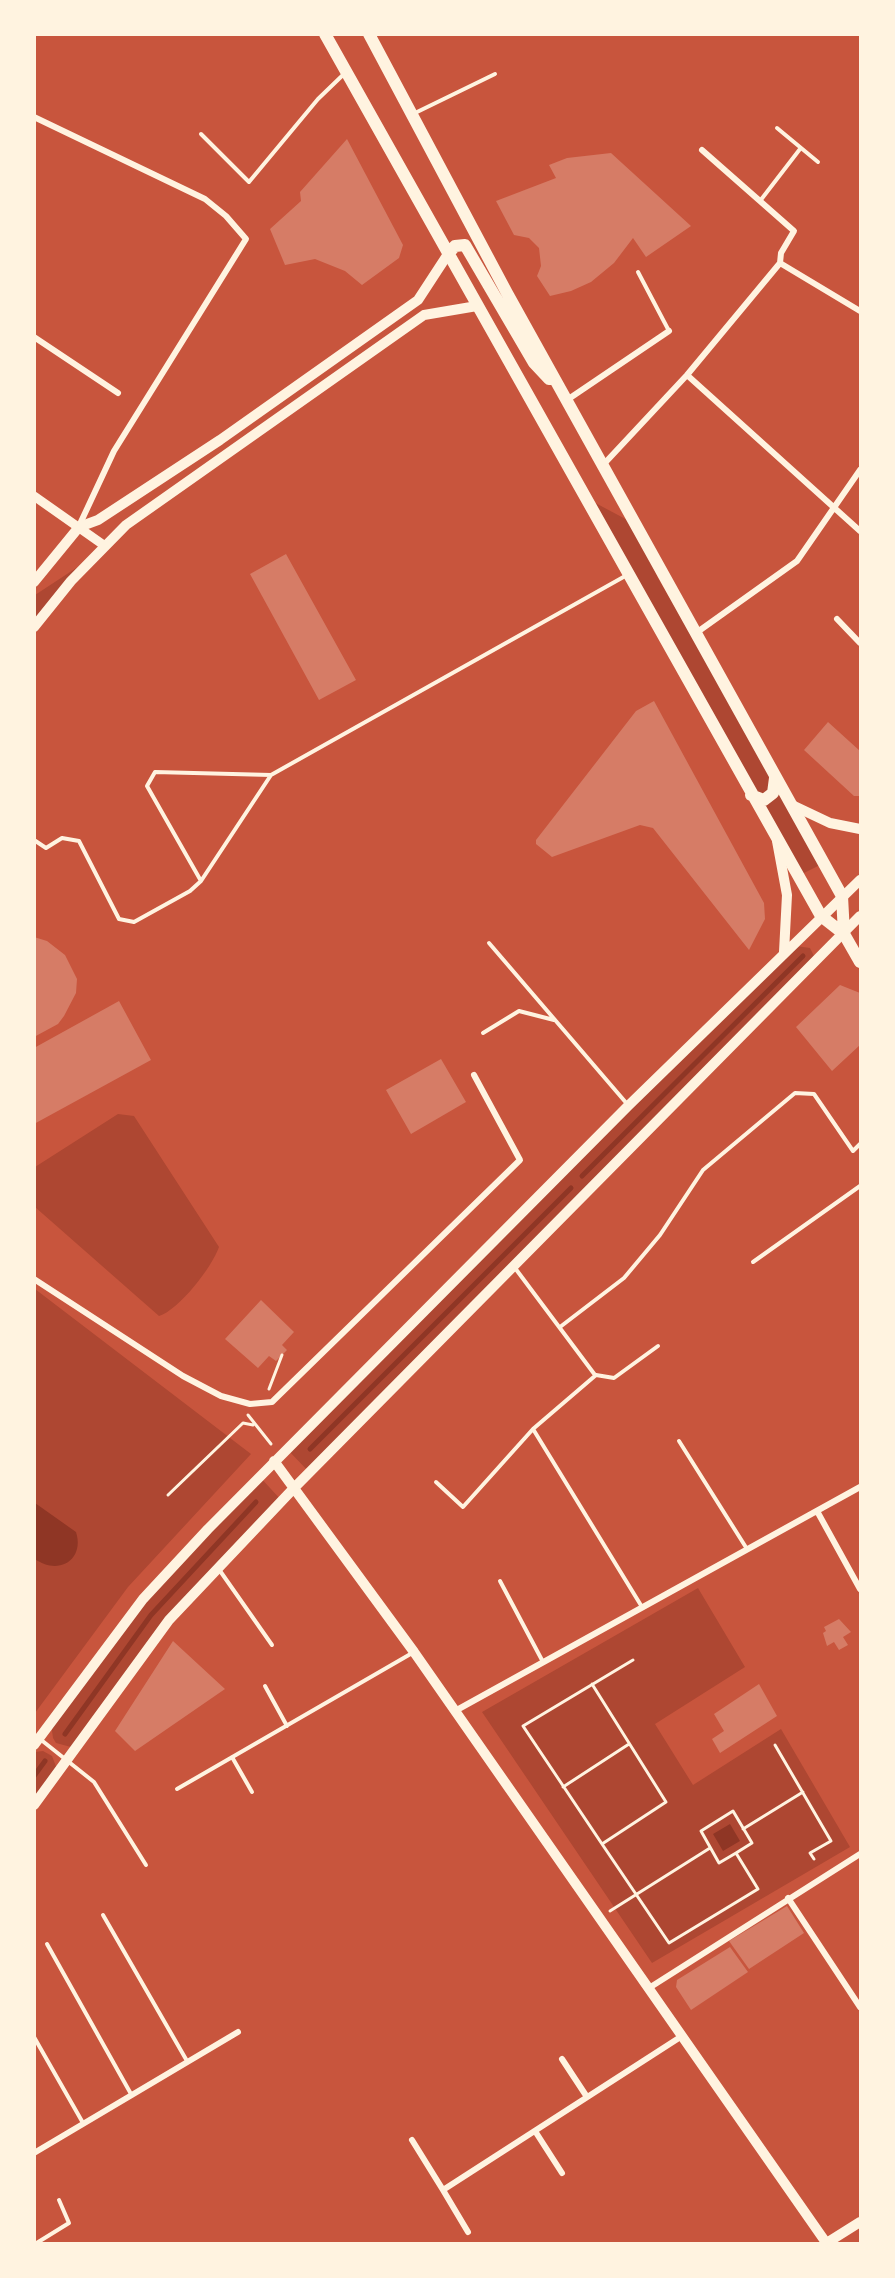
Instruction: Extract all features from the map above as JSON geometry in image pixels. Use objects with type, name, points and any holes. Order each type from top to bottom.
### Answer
[{"type":"main road","points":[[369,34],[564,397],[842,896],[844,934]]},
{"type":"main road","points":[[327,39],[821,916],[844,934],[861,962]]},
{"type":"main road","points":[[34,582],[79,526],[98,520],[220,440],[418,300],[455,246],[465,244],[534,363],[564,397]]},
{"type":"main road","points":[[34,627],[71,581],[126,525],[424,315],[477,306]]},
{"type":"main road","points":[[752,795],[764,800],[773,794],[774,777]]},
{"type":"main road","points":[[792,805],[830,823],[861,830]]},
{"type":"main road","points":[[776,838],[787,894],[784,952]]},
{"type":"main road","points":[[37,1742],[143,1599],[274,1461],[628,1106],[821,916],[861,880]]},
{"type":"main road","points":[[34,1805],[169,1620],[294,1488],[861,916]]},
{"type":"main road","points":[[274,1461],[414,1652],[826,2243],[861,2222]]},
{"type":"street","points":[[34,117],[205,200],[226,216],[246,239],[114,452],[79,526]]},
{"type":"street","points":[[603,465],[687,375],[780,263],[781,253],[794,231],[702,150]]},
{"type":"street","points":[[780,263],[861,310]]},
{"type":"street","points":[[564,397],[669,331]]},
{"type":"street","points":[[34,337],[118,393]]},
{"type":"street","points":[[687,375],[861,531]]},
{"type":"street","points":[[696,633],[797,561],[861,470]]},
{"type":"street","points":[[34,496],[105,546]]},
{"type":"street","points":[[837,619],[861,643]]},
{"type":"street","points":[[34,1279],[183,1376],[221,1396],[250,1404],[262,1405],[272,1402],[520,1160],[474,1075]]},
{"type":"street","points":[[455,1711],[861,1487]]},
{"type":"street","points":[[817,1511],[861,1589]]},
{"type":"street","points":[[649,1988],[788,1898],[861,1854]]},
{"type":"street","points":[[788,1898],[861,2007]]},
{"type":"street","points":[[34,2153],[238,2032]]},
{"type":"street","points":[[443,2190],[683,2036]]},
{"type":"street","points":[[562,2059],[587,2097]]},
{"type":"street","points":[[535,2131],[562,2173]]},
{"type":"street","points":[[412,2140],[468,2232]]},
{"type":"lane","points":[[318,34],[327,39]]},
{"type":"lane","points":[[201,134],[249,182],[318,99],[346,72]]},
{"type":"lane","points":[[411,115],[495,74]]},
{"type":"lane","points":[[777,128],[818,162]]},
{"type":"lane","points":[[760,201],[801,149]]},
{"type":"lane","points":[[638,272],[669,331]]},
{"type":"lane","points":[[34,840],[46,848],[62,838],[79,841],[119,919],[134,922],[190,891],[201,881],[271,775],[627,575]]},
{"type":"lane","points":[[201,881],[147,786],[155,772],[271,775]]},
{"type":"lane","points":[[489,943],[628,1106]]},
{"type":"lane","points":[[483,1034],[519,1011],[555,1020]]},
{"type":"lane","points":[[560,1327],[624,1278],[660,1235],[703,1170],[795,1093],[814,1094],[852,1151],[861,1144]]},
{"type":"lane","points":[[753,1262],[861,1186]]},
{"type":"lane","points":[[515,1267],[596,1375],[614,1378],[658,1346]]},
{"type":"lane","points":[[436,1482],[463,1507],[533,1429],[596,1375]]},
{"type":"lane","points":[[533,1429],[642,1607]]},
{"type":"lane","points":[[679,1441],[747,1549]]},
{"type":"lane","points":[[218,1568],[272,1645]]},
{"type":"lane","points":[[500,1581],[543,1662]]},
{"type":"lane","points":[[177,1789],[414,1652]]},
{"type":"lane","points":[[265,1686],[287,1726]]},
{"type":"lane","points":[[37,1742],[68,1760],[94,1782],[146,1865]]},
{"type":"lane","points":[[232,1757],[252,1792]]},
{"type":"lane","points":[[103,1915],[187,2062]]},
{"type":"lane","points":[[47,1944],[132,2095]]},
{"type":"lane","points":[[34,2037],[83,2124]]},
{"type":"lane","points":[[35,2244],[69,2223],[59,2200]]},
{"type":"path","points":[[262,1405],[282,1355]]},
{"type":"path","points":[[168,1495],[243,1423],[253,1425],[271,1444]]},
{"type":"path","points":[[633,1660],[523,1726],[669,1943],[758,1889],[736,1853]]},
{"type":"path","points":[[592,1684],[666,1802],[602,1844]]},
{"type":"path","points":[[563,1788],[629,1744]]},
{"type":"path","points":[[775,1745],[831,1841],[810,1853],[814,1859]]},
{"type":"path","points":[[743,1829],[803,1792]]},
{"type":"path","points":[[733,1811],[752,1843],[719,1863],[710,1848],[701,1831],[733,1811]]},
{"type":"path","points":[[600,1917],[710,1848]]},
{"type":"shaded area","points":[[586,498],[633,523],[658,578],[824,863],[798,876]]},
{"type":"shaded area","points":[[93,557],[35,627],[35,595]]},
{"type":"shaded area","points":[[796,946],[810,948],[814,956],[310,1473],[286,1448]]},
{"type":"shaded area","points":[[118,1114],[134,1116],[219,1247],[194,1287],[176,1306],[159,1316],[35,1207],[35,1167]]},
{"type":"shaded area","points":[[35,1289],[251,1454],[128,1587],[35,1713]]},
{"type":"shaded area","points":[[259,1476],[282,1501],[169,1620],[71,1747],[56,1743],[51,1723],[143,1599]]},
{"type":"shaded area","points":[[35,1503],[76,1532],[77,1550],[67,1562],[52,1566],[35,1559]]},
{"type":"shaded area","points":[[698,1588],[745,1667],[655,1724],[693,1785],[781,1729],[850,1847],[652,1963],[482,1712]]},
{"type":"shaded area","points":[[43,1751],[52,1756],[57,1769],[35,1805],[35,1752]]},
{"type":"shaded area","points":[[730,1824],[740,1841],[723,1851],[713,1834]]},
{"type":"building","points":[[347,139],[403,245],[399,258],[362,285],[345,271],[315,259],[285,265],[270,229],[301,201],[300,192]]},
{"type":"building","points":[[611,153],[691,226],[646,257],[633,238],[614,263],[591,282],[571,291],[550,296],[537,276],[541,266],[539,248],[529,238],[514,235],[496,201],[556,178],[549,165],[567,158]]},
{"type":"building","points":[[286,554],[356,680],[319,700],[250,574]]},
{"type":"building","points":[[654,701],[764,903],[765,919],[749,950],[653,828],[640,825],[552,857],[536,844],[536,840],[636,711]]},
{"type":"building","points":[[828,722],[860,751],[860,796],[854,796],[804,750]]},
{"type":"building","points":[[34,937],[47,941],[65,955],[77,979],[76,993],[64,1016],[58,1024],[34,1037]]},
{"type":"building","points":[[840,985],[860,993],[860,1045],[832,1071],[796,1027]]},
{"type":"building","points":[[119,1001],[151,1060],[34,1124],[34,1048]]},
{"type":"building","points":[[441,1059],[466,1102],[411,1134],[386,1090]]},
{"type":"building","points":[[261,1300],[294,1332],[282,1345],[287,1350],[276,1361],[269,1356],[258,1368],[225,1339]]},
{"type":"building","points":[[839,1619],[851,1632],[843,1637],[848,1645],[839,1650],[834,1642],[827,1646],[823,1633],[826,1631],[824,1627]]},
{"type":"building","points":[[173,1641],[225,1689],[135,1751],[115,1731]]},
{"type":"building","points":[[759,1684],[777,1716],[720,1753],[712,1739],[724,1731],[714,1714]]},
{"type":"building","points":[[787,1906],[804,1933],[749,1969],[729,1941]]},
{"type":"building","points":[[730,1947],[748,1972],[691,2010],[676,1987],[677,1980]]},
{"type":"waterway","points":[[582,1176],[803,956]]},
{"type":"waterway","points":[[310,1449],[571,1188]]},
{"type":"waterway","points":[[65,1734],[151,1615],[256,1502]]},
{"type":"waterway","points":[[34,1776],[45,1761]]}]
